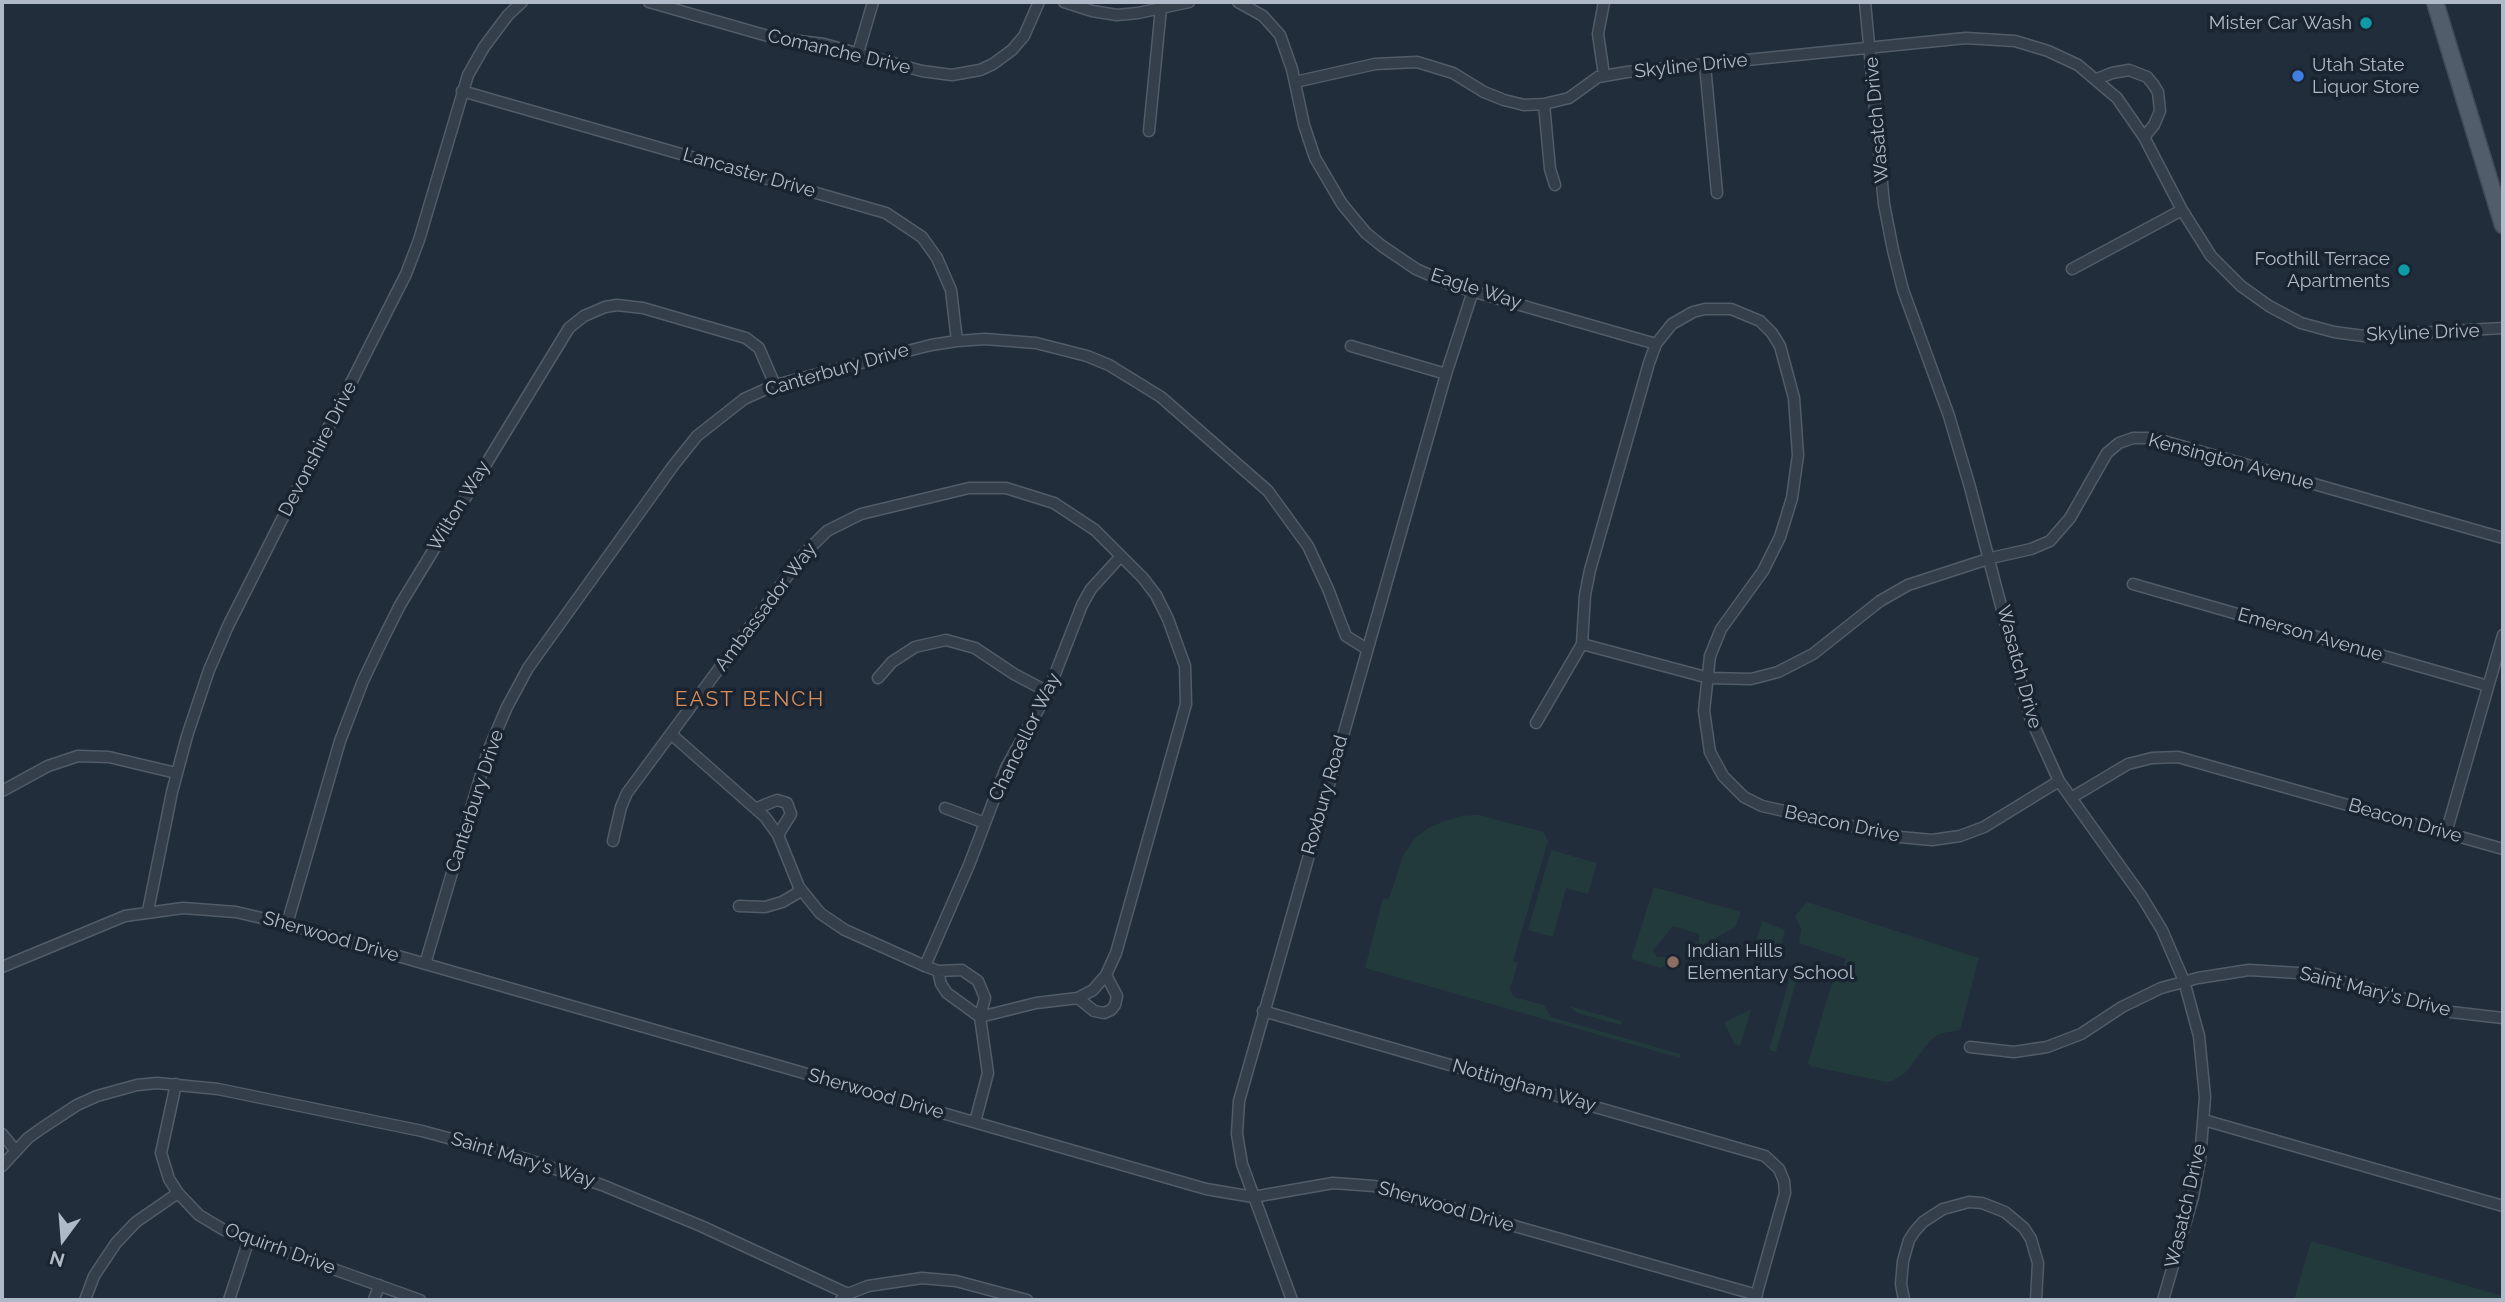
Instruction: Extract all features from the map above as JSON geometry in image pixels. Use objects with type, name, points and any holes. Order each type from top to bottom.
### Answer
[{"type":"main road","points":[[2435,2],[2503,225]]},
{"type":"street","name":"Devonshire Drive","points":[[148,911],[176,773],[202,690],[228,626],[406,274],[419,240],[462,91],[484,47],[508,15],[522,2]]},
{"type":"street","name":"Comanche Drive","points":[[649,2],[775,38],[824,44],[938,74],[952,75],[980,70],[1004,57],[1018,44],[1039,2]]},
{"type":"street","points":[[858,53],[873,2]]},
{"type":"street","points":[[1064,2],[1117,15],[1189,2]]},
{"type":"street","name":"Eagle Way","points":[[1238,2],[1263,16],[1280,35],[1315,158],[1331,189],[1366,233],[1398,259],[1434,278],[1656,344]]},
{"type":"street","points":[[1604,2],[1598,34],[1604,75]]},
{"type":"street","name":"Wasatch Drive","points":[[1865,2],[1884,204],[1893,250],[1903,290],[1949,416],[1991,558],[2026,705],[2059,781],[2150,909],[2168,942],[2184,981],[2201,1047],[2204,1120],[2196,1185],[2163,1300]]},
{"type":"street","points":[[1149,131],[1161,8]]},
{"type":"street","name":"Skyline Drive","points":[[1295,82],[1375,64],[1417,62],[1454,73],[1484,92],[1504,100],[1544,104],[1569,98],[1604,75],[1966,38],[1999,39],[2048,51],[2078,65],[2118,98],[2144,137],[2204,247],[2230,276],[2261,301],[2301,323],[2334,332],[2372,337],[2503,328]]},
{"type":"street","points":[[1705,65],[1717,193]]},
{"type":"street","points":[[2097,79],[2121,70],[2129,70],[2147,77],[2153,84],[2158,92],[2160,111],[2154,125],[2144,137]]},
{"type":"street","name":"Lancaster Drive","points":[[462,91],[886,213],[922,237],[937,258],[951,290],[957,341]]},
{"type":"street","points":[[1544,104],[1550,169],[1555,185]]},
{"type":"street","points":[[2071,269],[2182,210]]},
{"type":"street","name":"Roxbury Road","points":[[1292,1300],[1253,1197],[1240,1154],[1238,1112],[1263,1012],[1446,373],[1473,291]]},
{"type":"street","name":"Wilton Way","points":[[287,924],[344,731],[381,643],[414,582],[569,328],[584,316],[605,307],[617,305],[643,308],[746,338],[759,348],[775,385]]},
{"type":"street","name":"Beacon Drive","points":[[1656,344],[1672,324],[1693,312],[1717,308],[1743,312],[1760,321],[1776,339],[1784,355],[1794,398],[1798,455],[1787,519],[1763,571],[1727,619],[1710,656],[1704,711],[1713,760],[1736,791],[1762,806],[1900,837],[1940,839],[1960,836],[1984,827],[2059,781]]},
{"type":"street","name":"Canterbury Drive","points":[[425,964],[488,751],[506,707],[528,668],[691,443],[744,399],[775,385],[931,345],[957,341],[1010,340],[1062,349],[1109,365],[1161,397],[1253,476],[1282,508],[1313,556],[1346,636],[1367,649]]},
{"type":"street","points":[[1536,723],[1582,644],[1585,595],[1590,570],[1656,344]]},
{"type":"street","points":[[1351,346],[1446,373]]},
{"type":"street","name":"Kensington Avenue","points":[[1582,644],[1709,678],[1751,679],[1778,672],[1813,654],[1894,592],[1919,581],[2041,545],[2058,534],[2107,453],[2119,443],[2140,437],[2153,438],[2503,538]]},
{"type":"street","name":"Ambassador Way","points":[[613,841],[627,793],[810,547],[836,525],[861,514],[970,488],[1006,488],[1036,496],[1068,511],[1095,530],[1143,578],[1163,607],[1182,655],[1188,691],[1116,953],[1106,975],[1093,990],[1078,998]]},
{"type":"street","name":"Chancellor Way","points":[[925,966],[1010,759],[1048,692],[1086,597],[1121,556]]},
{"type":"street","name":"Emerson Avenue","points":[[2133,584],[2488,686]]},
{"type":"street","points":[[2446,833],[2503,635]]},
{"type":"street","points":[[878,678],[897,658],[915,646],[946,640],[975,648],[1014,674],[1048,692]]},
{"type":"street","points":[[671,734],[757,808],[778,835],[801,891],[820,914],[836,925],[925,966],[938,971],[962,970],[978,981],[985,998],[980,1017],[988,1073],[975,1122]]},
{"type":"street","points":[[2,791],[48,766],[78,756],[109,757],[176,773]]},
{"type":"street","name":"Beacon Drive","points":[[2071,798],[2128,764],[2152,758],[2178,757],[2503,849]]},
{"type":"street","points":[[757,808],[777,800],[787,803],[791,814],[778,835]]},
{"type":"street","points":[[945,808],[985,823]]},
{"type":"street","points":[[739,906],[765,907],[782,902],[801,891]]},
{"type":"street","name":"Sherwood Drive","points":[[2,967],[114,919],[148,911],[219,909],[287,924],[1206,1189],[1253,1197],[1333,1183],[1374,1186],[1756,1298]]},
{"type":"street","points":[[938,971],[941,984],[947,993],[980,1017]]},
{"type":"street","name":"Saint Mary's Drive","points":[[1970,1047],[2014,1052],[2058,1044],[2081,1034],[2142,997],[2184,981],[2233,971],[2299,972],[2331,977],[2451,1012],[2503,1018]]},
{"type":"street","points":[[980,1017],[1027,1005],[1078,998],[1094,1011],[1104,1013],[1115,1005],[1117,996],[1106,975]]},
{"type":"street","name":"Nottingham Way","points":[[1263,1012],[1758,1153],[1779,1169],[1785,1193],[1756,1298]]},
{"type":"street","name":"Saint Mary's Way","points":[[2,1166],[28,1138],[58,1116],[97,1096],[137,1085],[176,1084],[242,1093],[409,1128],[526,1158],[639,1200],[845,1297],[868,1286],[922,1278],[956,1280],[996,1296],[1027,1300]]},
{"type":"street","name":"Oquirrh Drive","points":[[176,1084],[161,1153],[178,1192],[199,1215],[248,1239],[420,1300]]},
{"type":"street","points":[[2204,1120],[2503,1206]]},
{"type":"street","points":[[2,1134],[16,1151]]},
{"type":"street","points":[[85,1300],[94,1276],[116,1243],[136,1222],[178,1192]]},
{"type":"street","points":[[1904,1300],[1901,1283],[1909,1240],[1923,1222],[1943,1209],[1969,1202],[1982,1203],[2005,1212],[2024,1228],[2031,1239],[2038,1264],[2036,1300]]},
{"type":"street","points":[[229,1300],[248,1239]]},
{"type":"street","points":[[374,1300],[379,1285]]},
{"type":"green space","points":[[1479,815],[1544,832],[1548,841],[1513,961],[1518,963],[1510,989],[1513,997],[1544,1005],[1551,1017],[1680,1054],[1680,1058],[1365,968],[1383,898],[1389,899],[1403,856],[1415,838],[1442,822],[1462,816]]},
{"type":"green space","points":[[1551,850],[1597,863],[1588,894],[1566,888],[1553,937],[1528,930]]},
{"type":"green space","points":[[1654,887],[1741,912],[1735,927],[1686,954],[1684,949],[1699,941],[1699,934],[1673,926],[1653,950],[1657,957],[1671,957],[1673,961],[1661,968],[1631,959]]},
{"type":"green space","points":[[1807,902],[1979,958],[1960,1030],[1938,1034],[1905,1073],[1892,1081],[1810,1066],[1808,1063],[1835,973],[1841,975],[1846,959],[1799,943],[1801,929],[1795,916]]},
{"type":"green space","points":[[1762,921],[1785,930],[1780,950],[1756,943]]},
{"type":"green space","points":[[1804,970],[1808,972],[1807,975],[1798,975],[1776,1052],[1769,1050],[1790,977]]},
{"type":"green space","points":[[1569,1006],[1622,1021],[1621,1025],[1577,1013]]},
{"type":"green space","points":[[1749,1010],[1740,1046],[1735,1044],[1724,1023]]},
{"type":"green space","points":[[2311,1241],[2503,1296],[2503,1300],[2294,1300]]},
{"type":"place","name":"Mister Car Wash","points":[[2366,23]]},
{"type":"place","name":"Utah State Liquor Store","points":[[2298,76]]},
{"type":"place","name":"Foothill Terrace Apartments","points":[[2404,270]]},
{"type":"place","name":"Indian Hills Elementary School","points":[[1673,962]]},
{"type":"district","name":"EAST BENCH","points":[[750,700]]}]
